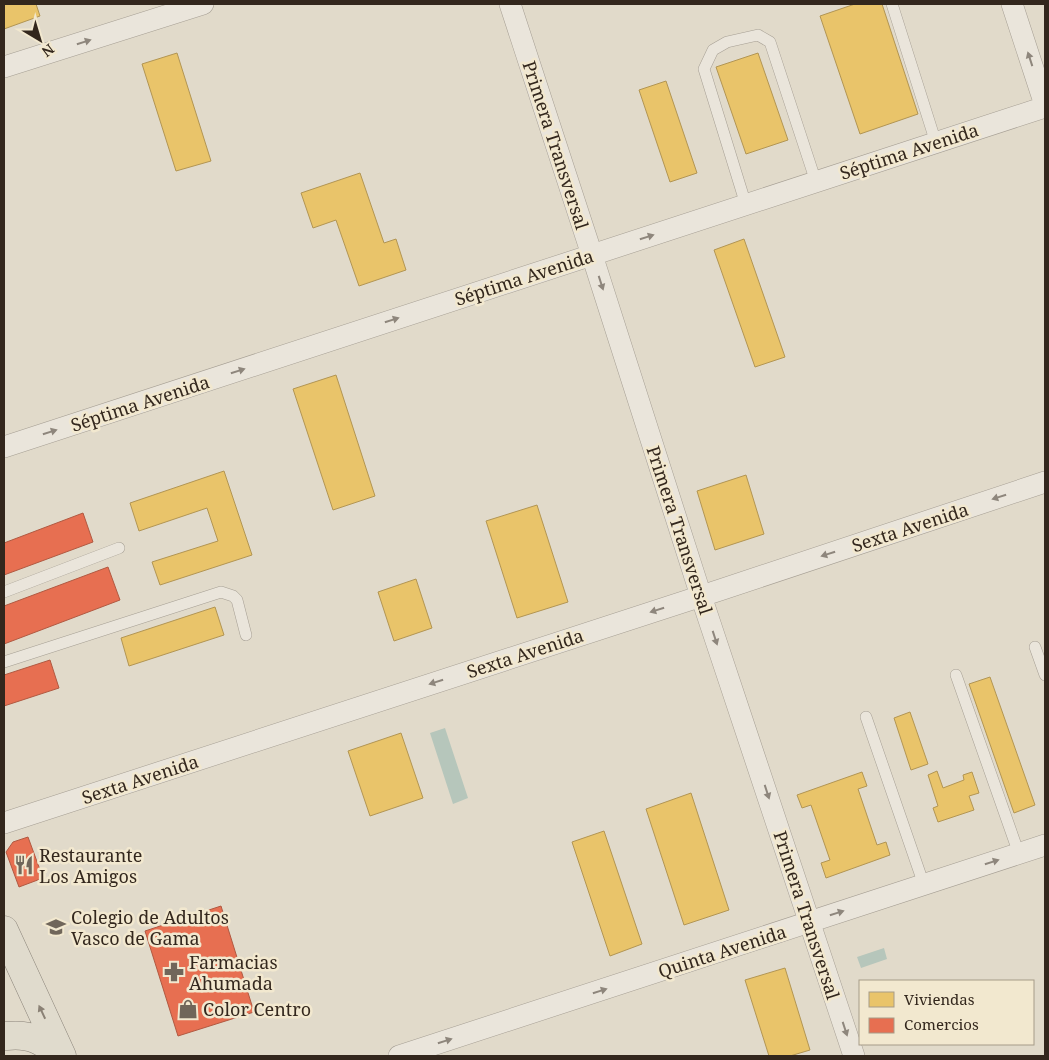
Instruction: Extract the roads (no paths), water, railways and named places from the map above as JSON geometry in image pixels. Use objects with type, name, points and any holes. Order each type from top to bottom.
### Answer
[{"type":"main road","points":[[4,930],[62,1056]]},
{"type":"main road","points":[[9,1041],[18,1035],[30,1037],[40,1041],[62,1056]]},
{"type":"street","points":[[4,67],[203,4]]},
{"type":"street","name":"Primera Transversal","points":[[510,4],[701,596],[854,1056]]},
{"type":"street","points":[[1012,4],[1045,106]]},
{"type":"street","name":"Séptima Avenida","points":[[4,447],[1045,106]]},
{"type":"street","name":"Sexta Avenida","points":[[4,823],[1045,482]]},
{"type":"street","name":"Quinta Avenida","points":[[399,1056],[1045,845]]},
{"type":"lane","points":[[892,4],[936,143]]},
{"type":"lane","points":[[746,205],[704,68],[713,50],[727,42],[758,35],[770,42],[816,182]]},
{"type":"lane","points":[[4,592],[119,548]]},
{"type":"lane","points":[[4,662],[221,592],[233,596],[237,600],[246,635]]},
{"type":"lane","points":[[1036,647],[1045,675]]},
{"type":"lane","points":[[956,675],[1019,854]]},
{"type":"lane","points":[[866,717],[924,885]]},
{"type":"place","name":"Restaurante Los Amigos","points":[[24,865]]},
{"type":"place","name":"Colegio de Adultos Vasco de Gama","points":[[56,927]]},
{"type":"place","name":"Farmacias Ahumada","points":[[174,972]]},
{"type":"place","name":"Color Centro","points":[[188,1009]]}]
